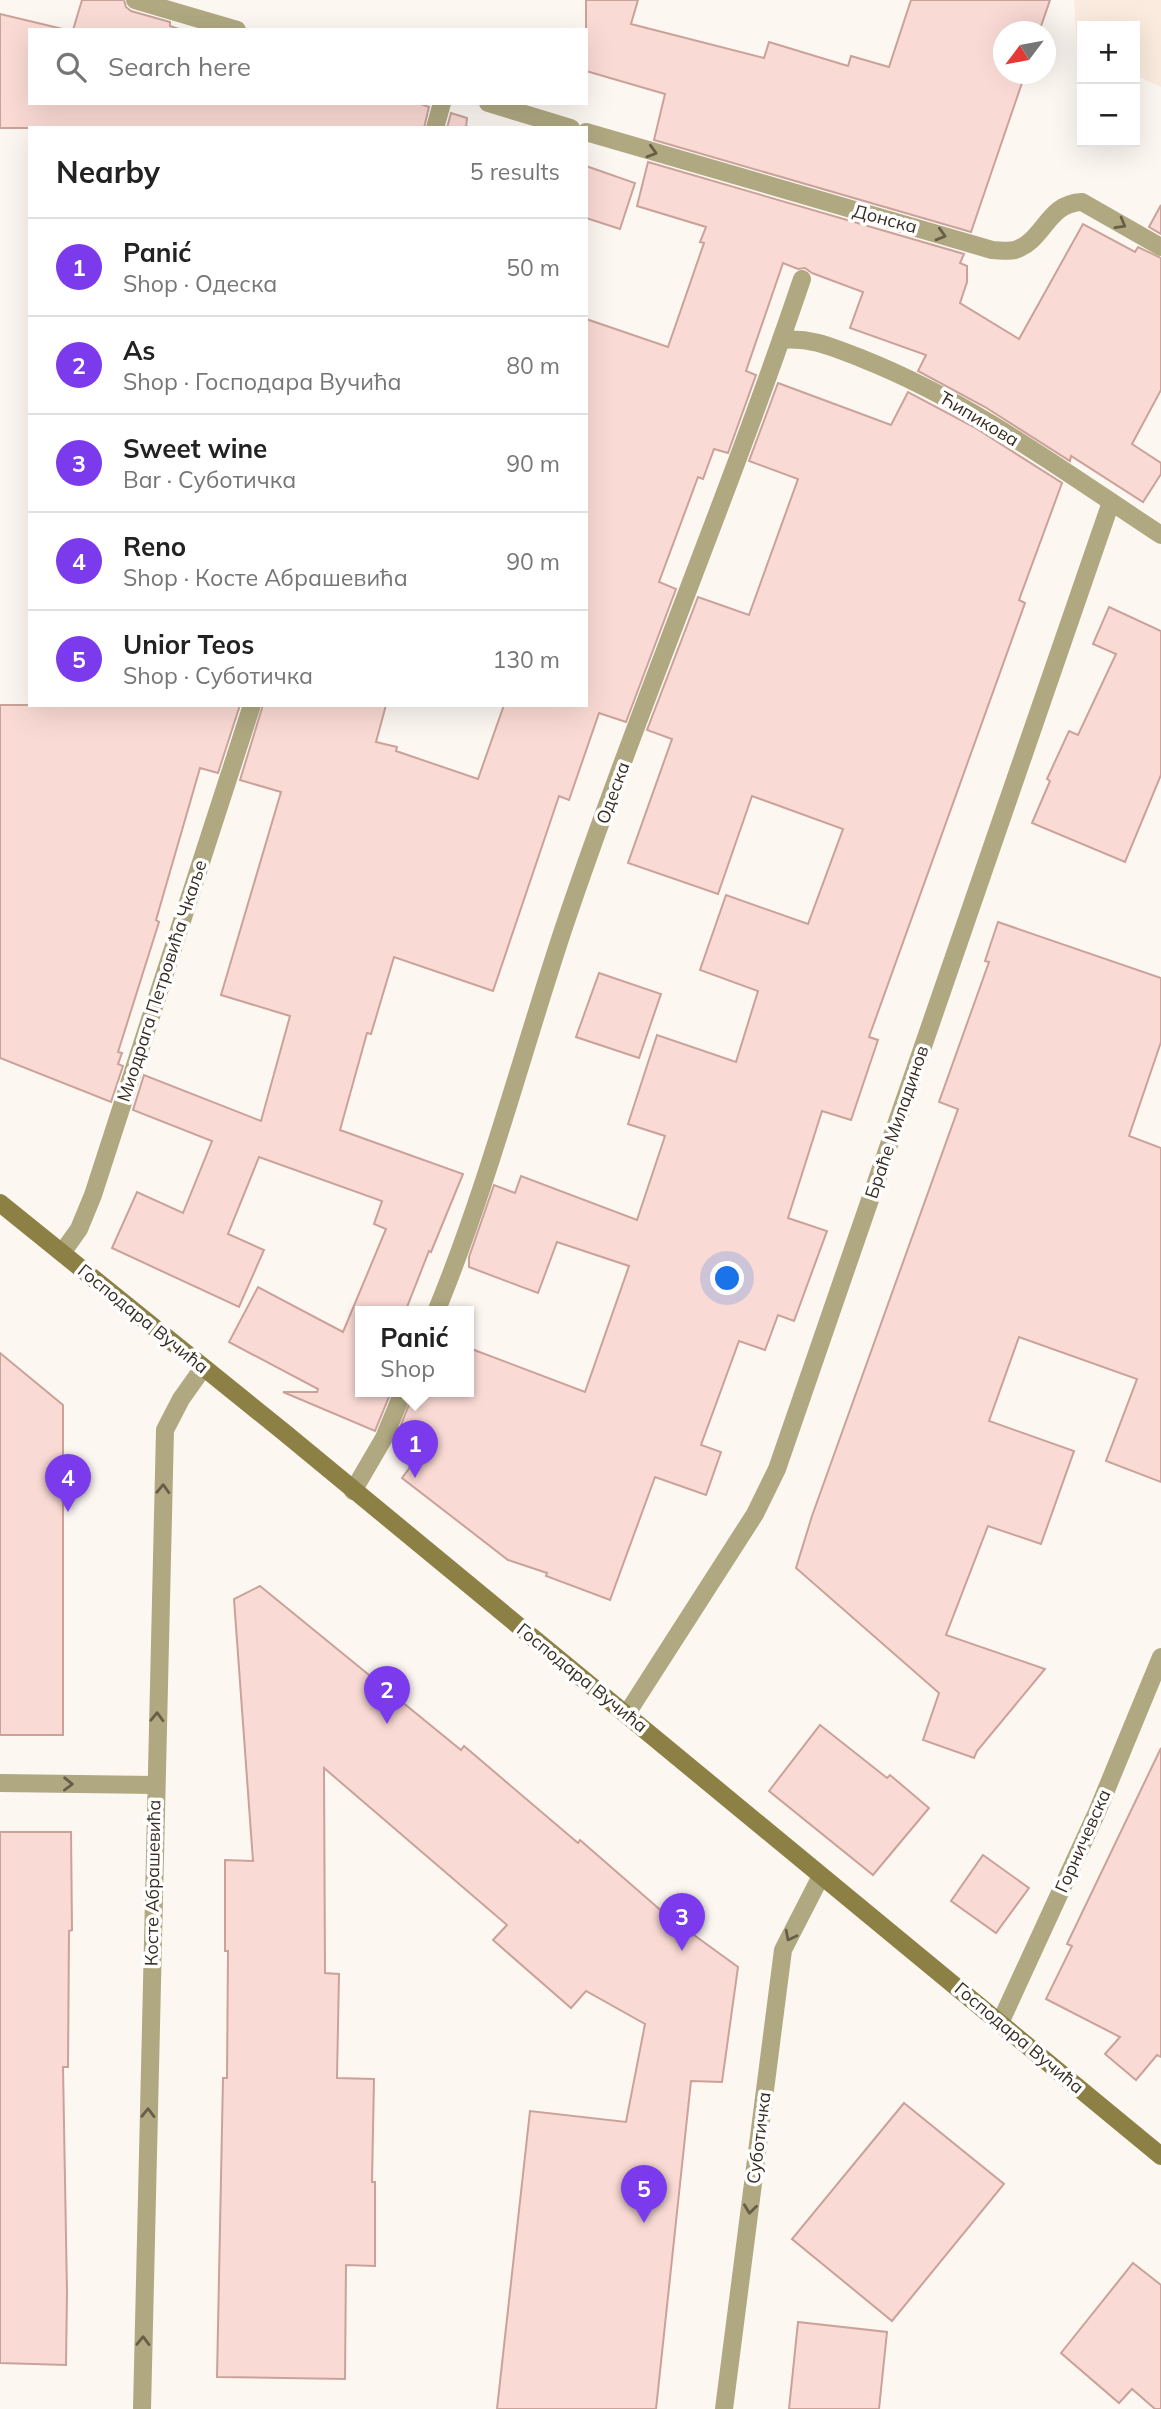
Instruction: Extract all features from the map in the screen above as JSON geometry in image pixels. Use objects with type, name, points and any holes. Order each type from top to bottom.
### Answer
[{"type":"main road","name":"Господара Вучића","points":[[0,1203],[626,1714],[1161,2156]]},
{"type":"street","points":[[135,0],[230,28]]},
{"type":"street","points":[[436,126],[441,105]]},
{"type":"street","points":[[495,105],[564,126]]},
{"type":"street","name":"Донска","points":[[588,133],[992,250],[1012,251],[1030,243],[1054,213],[1068,202],[1082,202],[1161,247]]},
{"type":"street","name":"Одеска","points":[[438,1306],[462,1248],[568,917],[802,279]]},
{"type":"street","name":"Ћипикова","points":[[781,340],[801,338],[822,343],[900,373],[967,409],[1161,535]]},
{"type":"street","name":"Браће Миладинов","points":[[626,1714],[755,1514],[777,1469],[1111,502]]},
{"type":"street","name":"Миодрага Петровића Чкаље","points":[[62,1253],[79,1229],[93,1195],[251,707]]},
{"type":"street","name":"Косте Абрашевића","points":[[142,2409],[165,1430],[181,1399],[203,1368]]},
{"type":"street","points":[[353,1491],[384,1438],[401,1397]]},
{"type":"street","name":"Горничевска","points":[[1000,2023],[1097,1812],[1161,1657]]},
{"type":"street","points":[[0,1783],[156,1785]]},
{"type":"street","name":"Суботичка","points":[[724,2409],[783,1950],[821,1876]]},
{"type":"shaded area","points":[[1074,0],[1161,0],[1161,87],[1140,77],[1140,21],[1077,21],[1077,48]]},
{"type":"building","points":[[82,0],[124,0],[131,11],[170,22],[170,26],[176,28],[74,28]]},
{"type":"building","points":[[586,0],[638,0],[631,24],[764,58],[769,42],[848,66],[851,56],[889,67],[911,0],[1050,0],[1043,21],[993,21],[993,84],[1022,84],[971,232],[654,140],[665,94],[588,72]]},
{"type":"building","points":[[0,14],[59,28],[28,28],[28,105],[429,107],[424,126],[0,128]]},
{"type":"building","points":[[451,113],[467,118],[466,126],[448,126]]},
{"type":"building","points":[[648,162],[964,254],[960,263],[967,266],[967,282],[960,303],[1019,339],[1083,224],[1135,252],[1138,247],[1161,258],[1161,390],[1132,444],[1161,463],[1161,474],[1143,502],[1071,456],[1070,461],[985,407],[918,371],[926,355],[850,328],[863,292],[805,268],[798,269],[783,263],[746,371],[756,375],[728,453],[714,449],[703,479],[698,477],[659,582],[676,589],[626,722],[599,713],[569,800],[559,796],[493,991],[394,957],[371,1034],[367,1033],[340,1130],[463,1174],[407,1306],[355,1306],[355,1397],[389,1397],[375,1431],[283,1392],[317,1392],[318,1389],[229,1342],[258,1287],[343,1332],[386,1229],[374,1224],[382,1201],[259,1157],[228,1234],[264,1250],[239,1307],[112,1248],[137,1192],[183,1213],[212,1141],[133,1110],[144,1075],[261,1121],[290,1016],[221,995],[281,792],[240,780],[262,707],[385,707],[376,742],[397,747],[396,751],[478,779],[503,707],[588,707],[588,320],[668,347],[704,243],[700,242],[706,227],[637,206]]},
{"type":"building","points":[[588,167],[635,183],[620,229],[588,219]]},
{"type":"building","points":[[1161,205],[1161,234],[1149,227]]},
{"type":"building","points":[[778,383],[891,425],[908,392],[974,427],[1062,483],[1019,600],[1025,603],[869,1037],[878,1040],[851,1120],[822,1111],[788,1218],[827,1231],[794,1321],[778,1315],[765,1350],[739,1341],[701,1445],[721,1452],[706,1495],[655,1477],[610,1600],[546,1576],[547,1573],[508,1560],[402,1478],[422,1451],[395,1440],[412,1397],[474,1397],[474,1350],[585,1392],[629,1266],[557,1242],[538,1293],[469,1267],[469,1257],[494,1185],[515,1193],[521,1176],[637,1220],[665,1136],[628,1124],[657,1035],[736,1062],[758,991],[700,970],[726,895],[808,924],[843,829],[752,796],[718,894],[628,863],[672,739],[647,730],[698,597],[749,615],[798,479],[749,461]]},
{"type":"building","points":[[1109,607],[1161,631],[1161,775],[1125,862],[1032,823],[1050,781],[1047,779],[1069,731],[1078,735],[1116,654],[1093,644]]},
{"type":"building","points":[[0,705],[239,707],[218,773],[200,768],[156,920],[159,922],[118,1052],[122,1053],[118,1064],[123,1066],[111,1102],[0,1058]]},
{"type":"building","points":[[998,922],[1161,978],[1161,1042],[1129,1136],[1161,1148],[1161,1482],[1106,1461],[1137,1379],[1019,1337],[989,1421],[1074,1451],[1041,1544],[988,1526],[946,1635],[1045,1669],[974,1758],[923,1740],[939,1693],[796,1568],[812,1516],[958,1109],[939,1102],[989,962],[985,961]]},
{"type":"building","points":[[599,973],[661,994],[639,1058],[576,1037]]},
{"type":"building","points":[[0,1353],[63,1405],[63,1735],[0,1735]]},
{"type":"building","points":[[260,1586],[461,1750],[464,1746],[578,1843],[580,1840],[665,1914],[738,1967],[722,2082],[691,2081],[656,2409],[497,2409],[530,2111],[626,2122],[645,2024],[586,1991],[571,2008],[493,1940],[507,1925],[324,1768],[325,1973],[339,1974],[337,2078],[374,2079],[372,2182],[375,2182],[375,2266],[346,2265],[345,2379],[217,2377],[223,2078],[227,2078],[228,1951],[225,1951],[225,1860],[253,1861],[234,1599]]},
{"type":"building","points":[[820,1725],[887,1778],[890,1775],[929,1808],[873,1875],[769,1791]]},
{"type":"building","points":[[1161,1748],[1161,2057],[1157,2055],[1136,2080],[1105,2054],[1120,2037],[1046,1999],[1072,1946],[1067,1944]]},
{"type":"building","points":[[0,1832],[71,1832],[72,1930],[69,1931],[68,2067],[63,2067],[66,2365],[0,2363]]},
{"type":"building","points":[[983,1855],[1029,1888],[996,1933],[951,1901]]},
{"type":"building","points":[[904,2103],[1004,2184],[892,2321],[792,2239]]},
{"type":"building","points":[[1133,2263],[1161,2285],[1161,2409],[1155,2409],[1132,2389],[1119,2403],[1061,2353]]},
{"type":"building","points":[[798,2322],[887,2332],[879,2409],[789,2409]]},
{"type":"place","name":"Panić","points":[[415,1478]]},
{"type":"place","name":"Reno","points":[[68,1512]]},
{"type":"place","name":"As","points":[[387,1724]]},
{"type":"place","name":"Sweet wine","points":[[682,1951]]},
{"type":"place","name":"Unior Teos","points":[[644,2223]]}]
